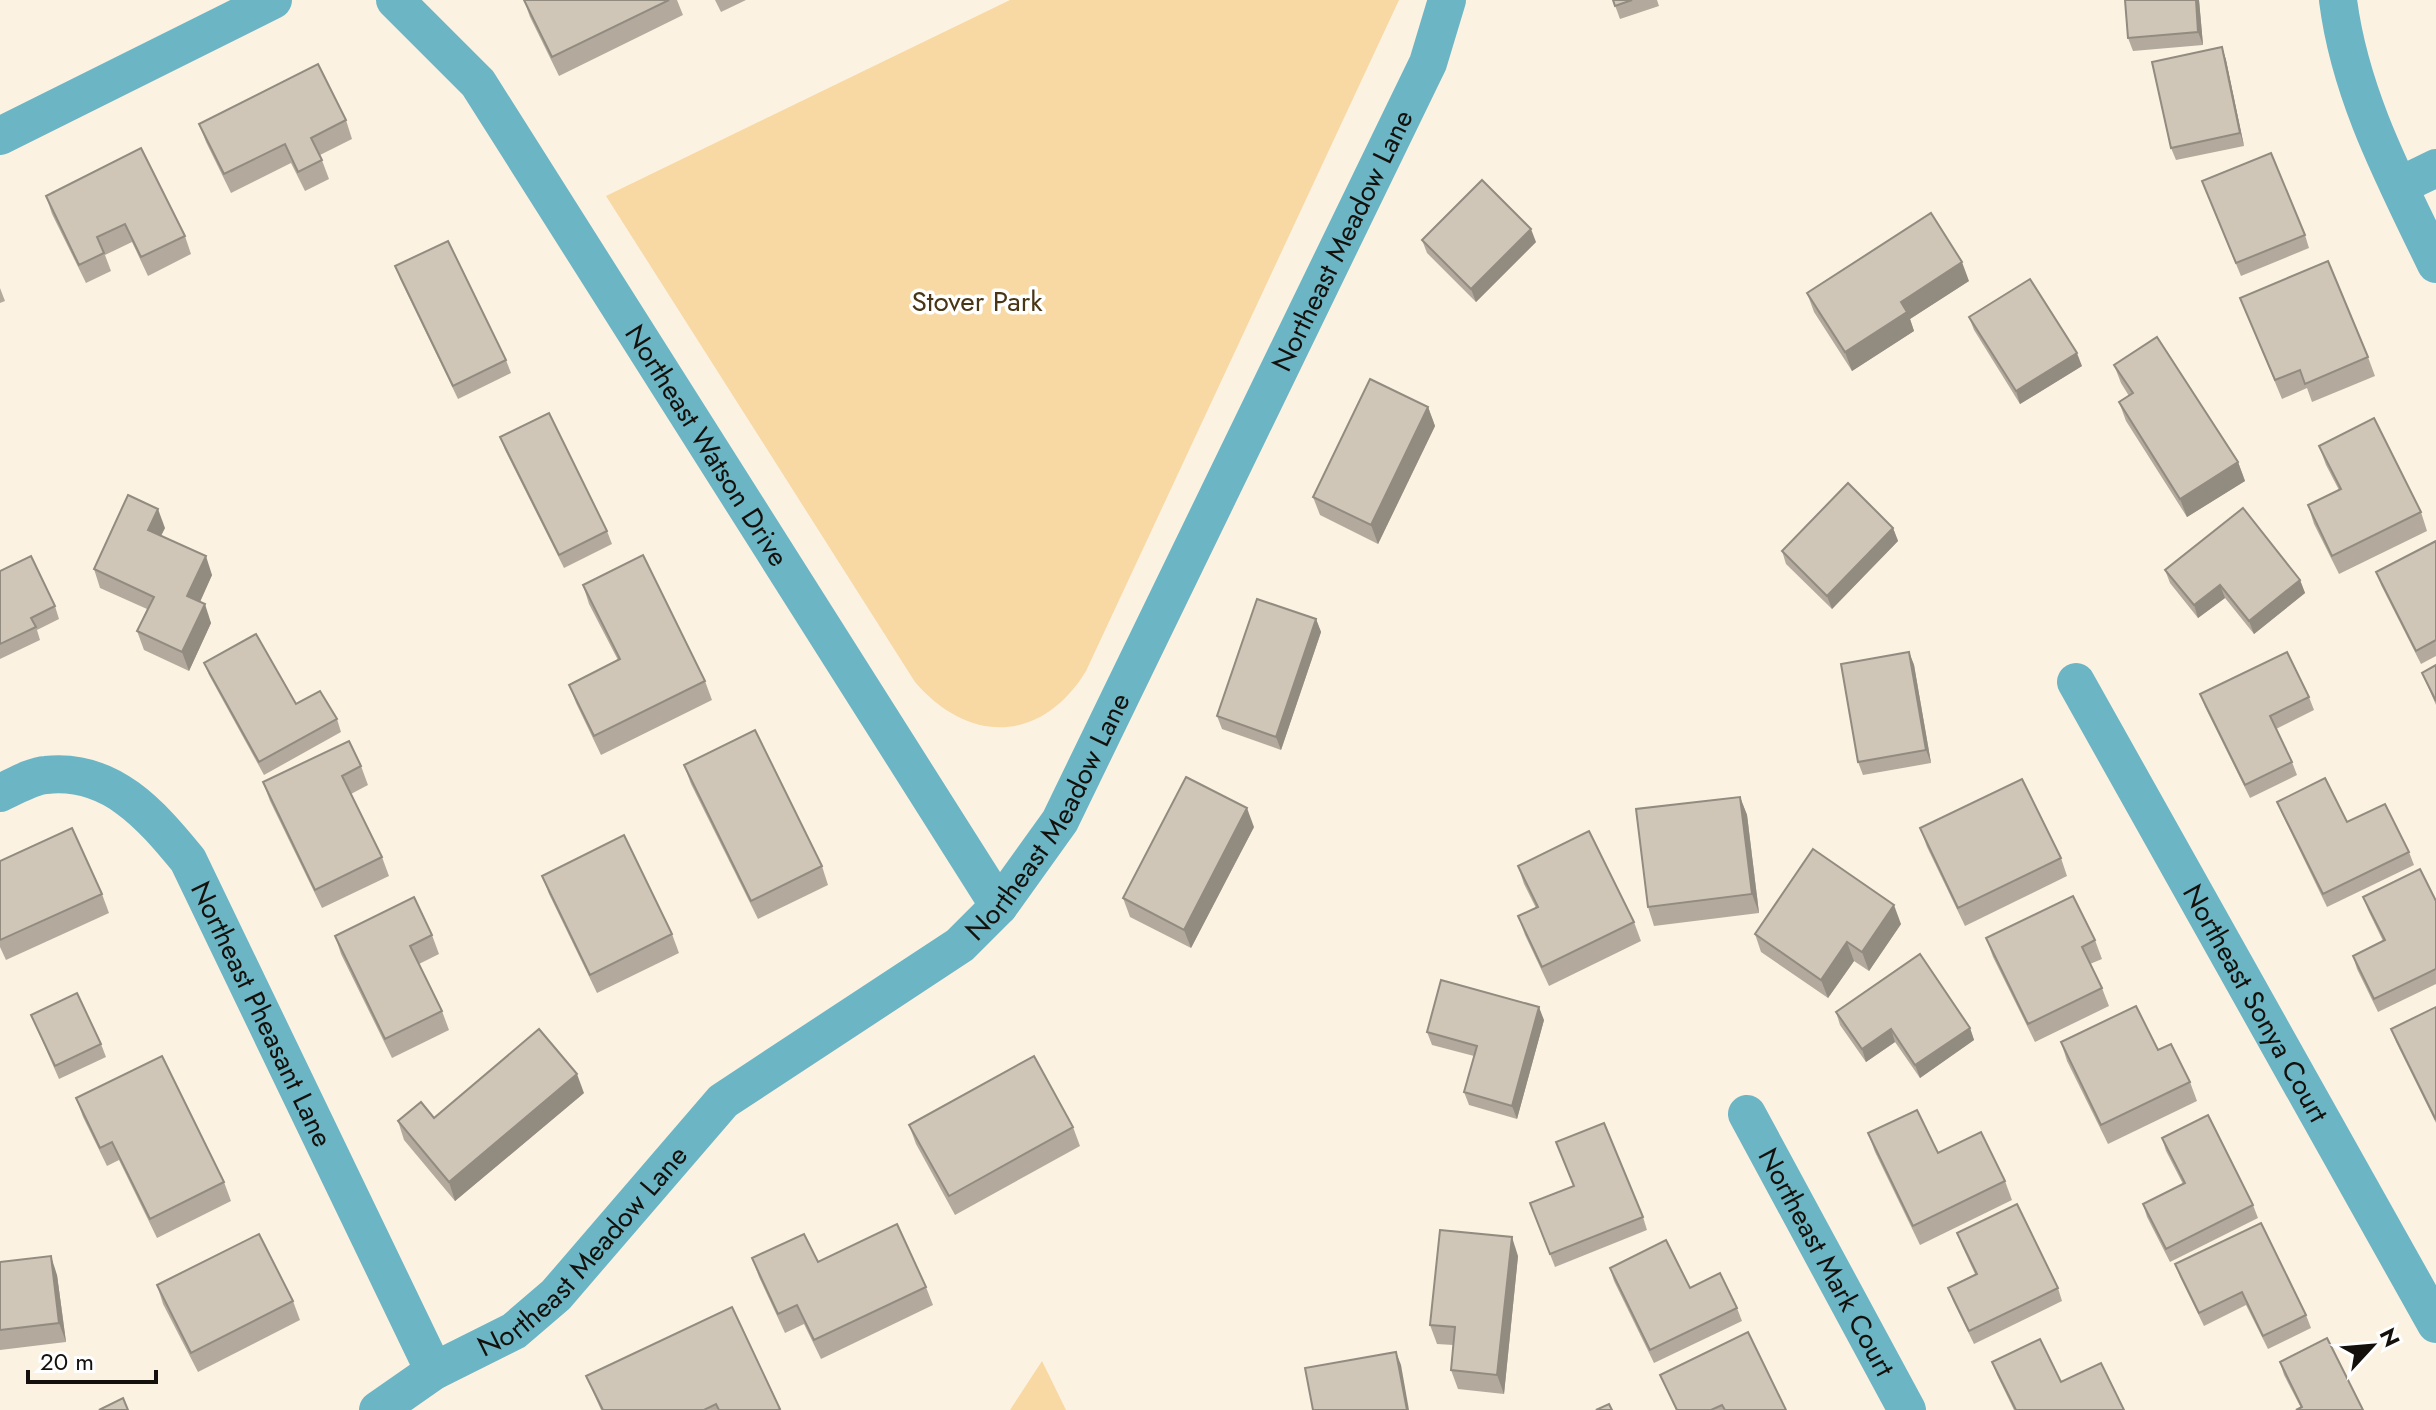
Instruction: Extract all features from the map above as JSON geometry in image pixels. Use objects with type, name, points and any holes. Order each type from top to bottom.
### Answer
[{"type":"street","points":[[0,136],[273,0]]},
{"type":"street","name":"Northeast Watson Drive","points":[[395,0],[478,83],[999,906]]},
{"type":"street","name":"Northeast Meadow Lane","points":[[378,1410],[434,1371],[514,1331],[556,1295],[723,1101],[960,945],[999,906],[1060,821],[1428,63],[1447,0]]},
{"type":"street","points":[[2338,0],[2342,34],[2366,115],[2436,264]]},
{"type":"street","points":[[2399,186],[2436,168]]},
{"type":"street","name":"Northeast Sonya Court","points":[[2076,682],[2436,1324]]},
{"type":"street","name":"Northeast Pheasant Lane","points":[[0,793],[44,775],[85,776],[118,790],[155,820],[188,860],[434,1371]]},
{"type":"street","name":"Northeast Mark Court","points":[[1747,1114],[1907,1410]]},
{"type":"green space","name":"Stover Park","points":[[1010,0],[1399,0],[1086,671],[1068,695],[1048,712],[1027,723],[1004,727],[981,725],[958,717],[936,703],[915,682],[606,196]]},
{"type":"green space","points":[[1042,1361],[1066,1410],[1010,1410]]},
{"type":"building","points":[[524,0],[669,0],[552,57]]},
{"type":"building","points":[[1613,0],[1632,0],[1615,6]]},
{"type":"building","points":[[2125,0],[2196,0],[2198,32],[2128,38]]},
{"type":"building","points":[[2222,47],[2240,133],[2171,148],[2152,62]]},
{"type":"building","points":[[318,64],[346,120],[311,138],[322,160],[298,172],[285,144],[224,174],[199,124]]},
{"type":"building","points":[[141,148],[185,236],[141,257],[125,224],[97,237],[104,253],[79,265],[46,196]]},
{"type":"building","points":[[2271,153],[2305,235],[2236,263],[2202,181]]},
{"type":"building","points":[[1482,180],[1531,229],[1471,289],[1422,240]]},
{"type":"building","points":[[1931,213],[1962,262],[1901,302],[1907,312],[1845,352],[1807,293]]},
{"type":"building","points":[[448,241],[506,360],[453,386],[395,266]]},
{"type":"building","points":[[2328,261],[2368,357],[2305,384],[2300,370],[2275,380],[2240,298]]},
{"type":"building","points":[[2030,279],[2077,353],[2016,391],[1969,317]]},
{"type":"building","points":[[2157,337],[2238,462],[2180,499],[2119,402],[2133,393],[2114,365]]},
{"type":"building","points":[[1370,379],[1428,407],[1371,525],[1313,497]]},
{"type":"building","points":[[549,413],[607,531],[559,555],[500,437]]},
{"type":"building","points":[[2374,418],[2421,512],[2332,556],[2308,505],[2341,489],[2319,446]]},
{"type":"building","points":[[1848,483],[1893,528],[1827,596],[1782,551]]},
{"type":"building","points":[[128,495],[158,509],[148,530],[206,556],[187,596],[205,604],[182,652],[137,631],[154,597],[94,569]]},
{"type":"building","points":[[2243,508],[2300,580],[2249,621],[2220,585],[2194,605],[2165,570]]},
{"type":"building","points":[[2436,541],[2436,640],[2416,651],[2376,572]]},
{"type":"building","points":[[643,555],[705,681],[594,736],[569,685],[620,659],[583,585]]},
{"type":"building","points":[[31,556],[55,606],[31,618],[36,627],[0,644],[0,571]]},
{"type":"building","points":[[1257,599],[1316,619],[1276,737],[1217,716]]},
{"type":"building","points":[[256,634],[296,704],[320,691],[337,719],[259,762],[204,663]]},
{"type":"building","points":[[1909,652],[1926,750],[1858,762],[1841,664]]},
{"type":"building","points":[[2287,652],[2309,697],[2270,716],[2292,762],[2245,785],[2200,694]]},
{"type":"building","points":[[2436,665],[2436,701],[2422,673]]},
{"type":"building","points":[[755,730],[822,866],[751,901],[684,765]]},
{"type":"building","points":[[349,741],[361,766],[342,776],[382,857],[315,890],[263,782]]},
{"type":"building","points":[[1186,777],[1247,808],[1184,930],[1123,898]]},
{"type":"building","points":[[2325,778],[2347,822],[2385,804],[2409,852],[2323,894],[2277,802]]},
{"type":"building","points":[[2022,779],[2061,858],[1958,908],[1920,828]]},
{"type":"building","points":[[1740,797],[1752,894],[1648,907],[1636,809]]},
{"type":"building","points":[[72,828],[102,894],[0,940],[0,861]]},
{"type":"building","points":[[1589,831],[1634,922],[1542,967],[1518,916],[1538,907],[1518,866]]},
{"type":"building","points":[[624,835],[672,934],[590,975],[542,876]]},
{"type":"building","points":[[1813,849],[1894,905],[1862,952],[1847,942],[1821,980],[1755,934]]},
{"type":"building","points":[[2420,869],[2436,901],[2436,969],[2374,999],[2353,956],[2385,940],[2363,897]]},
{"type":"building","points":[[2073,896],[2095,940],[2082,947],[2102,988],[2028,1024],[1986,938]]},
{"type":"building","points":[[414,897],[432,935],[410,946],[442,1011],[385,1039],[335,936]]},
{"type":"building","points":[[1920,954],[1970,1028],[1915,1065],[1891,1029],[1862,1049],[1836,1012]]},
{"type":"building","points":[[1441,980],[1539,1007],[1512,1106],[1464,1092],[1477,1046],[1427,1032]]},
{"type":"building","points":[[77,993],[101,1044],[55,1066],[31,1015]]},
{"type":"building","points":[[2136,1006],[2158,1050],[2171,1044],[2190,1082],[2101,1125],[2061,1042]]},
{"type":"building","points":[[2436,1007],[2436,1120],[2391,1029]]},
{"type":"building","points":[[539,1029],[577,1074],[449,1182],[398,1121],[421,1102],[434,1118]]},
{"type":"building","points":[[162,1056],[224,1182],[150,1219],[112,1142],[100,1148],[76,1098]]},
{"type":"building","points":[[1034,1056],[1073,1127],[949,1196],[909,1125]]},
{"type":"building","points":[[1917,1110],[1938,1153],[1981,1132],[2005,1181],[1913,1226],[1868,1133]]},
{"type":"building","points":[[2208,1115],[2253,1205],[2166,1249],[2143,1204],[2185,1183],[2162,1138]]},
{"type":"building","points":[[1604,1123],[1643,1217],[1550,1254],[1530,1203],[1574,1186],[1556,1142]]},
{"type":"building","points":[[2017,1204],[2058,1288],[1969,1331],[1948,1288],[1977,1274],[1957,1233]]},
{"type":"building","points":[[2261,1223],[2306,1315],[2263,1336],[2242,1292],[2199,1313],[2175,1264]]},
{"type":"building","points":[[897,1224],[926,1287],[814,1340],[797,1305],[778,1314],[752,1258],[804,1234],[818,1262]]},
{"type":"building","points":[[1440,1230],[1512,1237],[1497,1375],[1451,1370],[1455,1327],[1430,1325]]},
{"type":"building","points":[[259,1234],[293,1301],[191,1353],[157,1285]]},
{"type":"building","points":[[1666,1240],[1690,1288],[1720,1273],[1737,1308],[1650,1350],[1610,1268]]},
{"type":"building","points":[[51,1256],[59,1323],[0,1330],[0,1262]]},
{"type":"building","points":[[732,1307],[780,1409],[719,1410],[716,1404],[704,1410],[603,1410],[586,1376]]},
{"type":"building","points":[[1748,1332],[1786,1410],[1725,1410],[1722,1405],[1711,1410],[1677,1410],[1660,1375]]},
{"type":"building","points":[[2327,1338],[2363,1410],[2296,1410],[2302,1407],[2280,1362]]},
{"type":"building","points":[[2040,1339],[2061,1382],[2101,1363],[2124,1410],[2016,1410],[1992,1362]]},
{"type":"building","points":[[1396,1352],[1407,1410],[1313,1410],[1305,1368]]},
{"type":"building","points":[[123,1398],[128,1410],[99,1410]]},
{"type":"building","points":[[1609,1404],[1612,1410],[1596,1410]]}]
